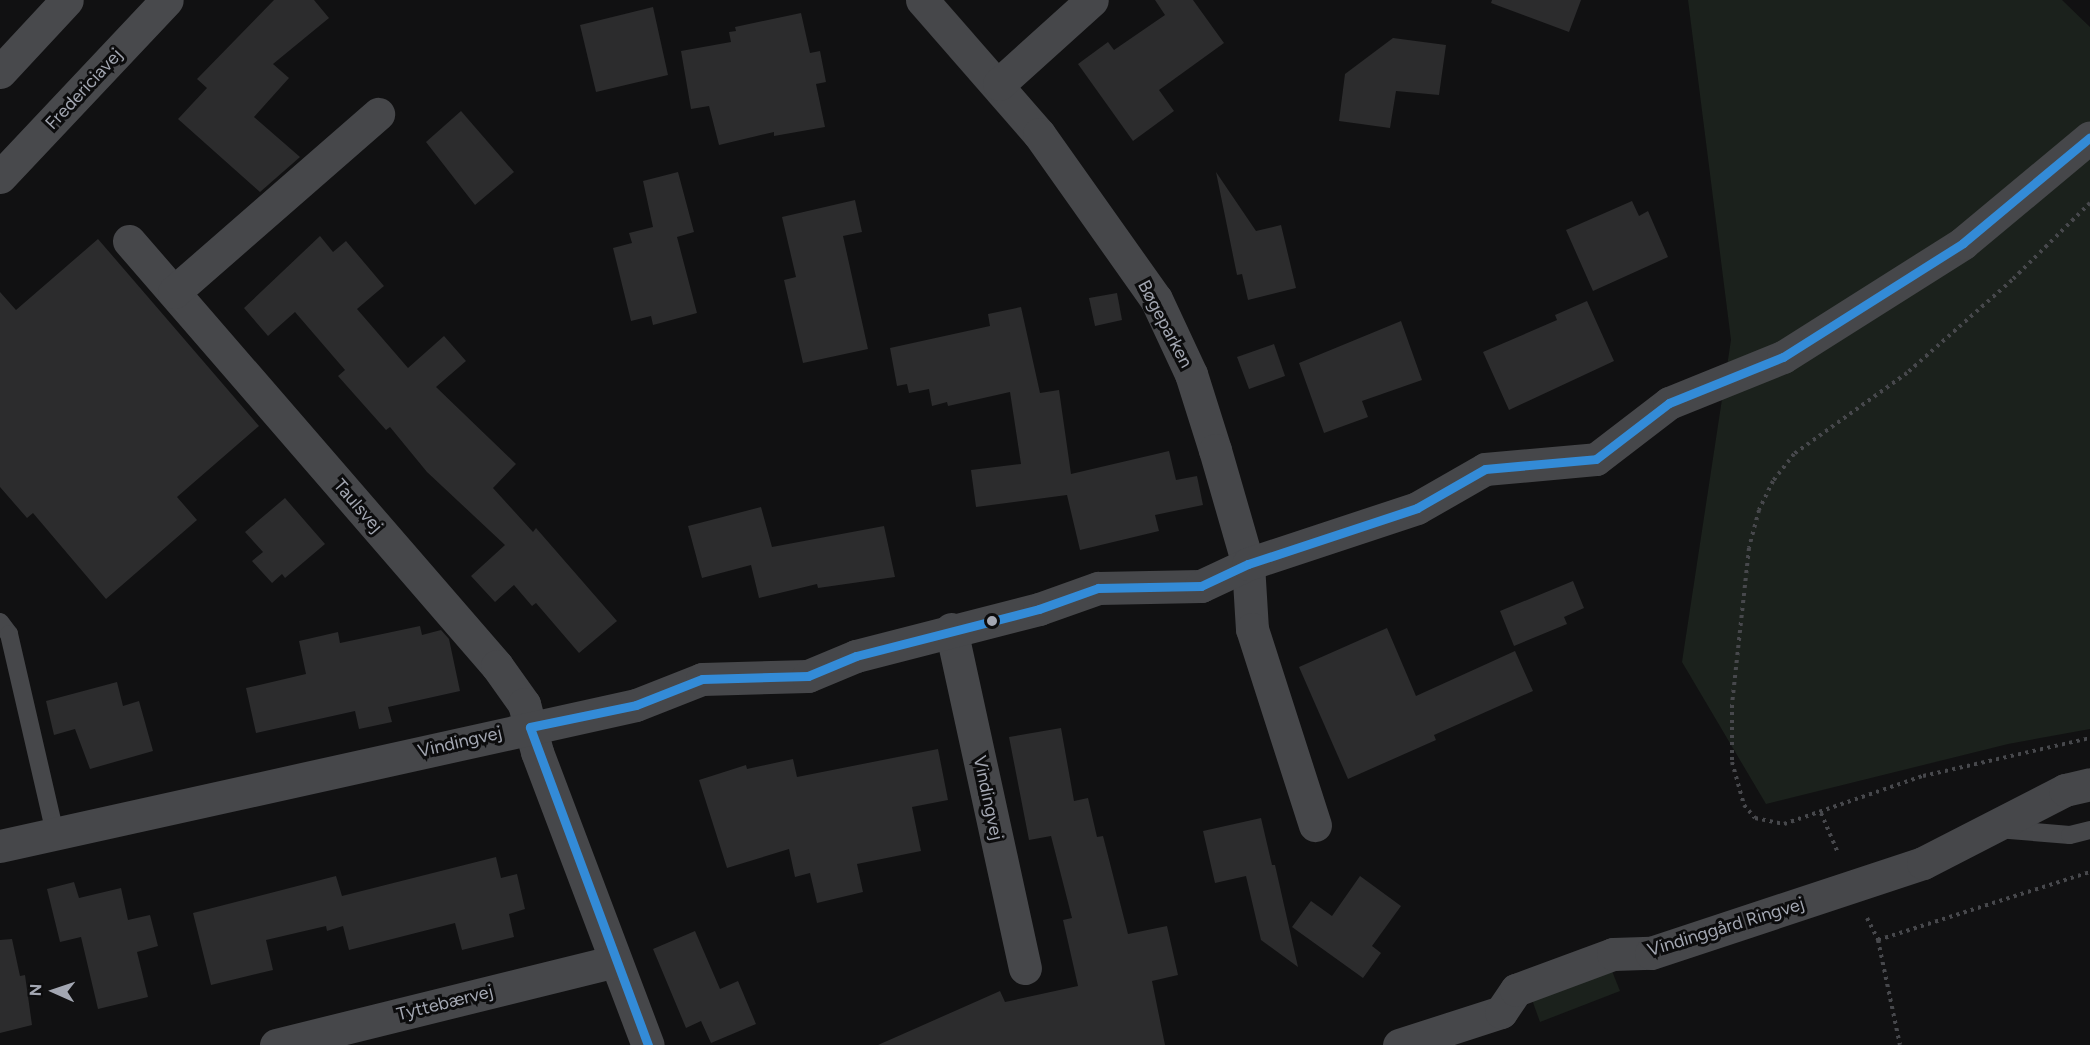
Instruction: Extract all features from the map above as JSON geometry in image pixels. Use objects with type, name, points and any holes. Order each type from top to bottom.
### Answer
[{"type":"main road","points":[[1,68],[67,0]]},
{"type":"main road","name":"Fredericiavej","points":[[0,177],[167,0]]},
{"type":"street","name":"Bøgeparken","points":[[922,0],[999,84],[1060,163],[1156,299],[1191,374],[1248,564]]},
{"type":"street","points":[[999,84],[1092,0]]},
{"type":"street","points":[[174,292],[378,114]]},
{"type":"street","name":"Vindingvej","points":[[0,846],[636,705],[702,679],[808,676],[856,656],[951,629],[1039,609],[1098,588],[1134,584],[1201,586],[1248,564],[1417,508],[1485,469],[1596,459],[1669,404],[1783,357],[1963,243],[2090,137]]},
{"type":"street","name":"Taulsvej","points":[[129,241],[497,666],[524,704],[530,727],[615,961],[648,1045]]},
{"type":"street","points":[[1248,564],[1252,629],[1315,825]]},
{"type":"street","name":"Vindingvej","points":[[951,629],[1025,968]]},
{"type":"street","name":"Vindinggård Ringvej","points":[[1398,1045],[1501,1012],[1516,990],[1613,954],[1651,953],[1923,863],[2065,790],[2090,784]]},
{"type":"street","name":"Tyttebærvej","points":[[276,1045],[615,961]]},
{"type":"lane","points":[[0,622],[9,634],[55,833]]},
{"type":"lane","points":[[1990,828],[2070,835],[2090,830]]},
{"type":"path","points":[[2090,203],[2012,280],[1907,373],[1794,454],[1773,481],[1759,510],[1749,548],[1731,705],[1732,762],[1744,805],[1755,819],[1784,824],[1923,776],[2090,738]]},
{"type":"path","points":[[1821,813],[1878,940],[1900,1045]]},
{"type":"path","points":[[1878,940],[2090,872]]},
{"type":"shaded area","points":[[1688,0],[2062,0],[2090,27],[2090,729],[2008,744],[1766,804],[1682,662],[1731,340]]},
{"type":"shaded area","points":[[1610,966],[1620,991],[1540,1022],[1531,997]]},
{"type":"building","points":[[274,0],[314,0],[329,18],[273,64],[289,78],[254,117],[300,157],[260,192],[178,119],[207,88],[197,79]]},
{"type":"building","points":[[1155,0],[1193,0],[1224,43],[1159,90],[1174,111],[1133,141],[1078,64],[1108,42],[1114,50],[1165,15]]},
{"type":"building","points":[[1492,0],[1581,0],[1569,32],[1491,3]]},
{"type":"building","points":[[653,7],[668,75],[596,92],[580,25]]},
{"type":"building","points":[[801,13],[810,53],[820,51],[826,82],[816,84],[825,127],[774,136],[774,132],[719,145],[709,106],[691,109],[681,51],[731,42],[729,32],[736,31],[735,27]]},
{"type":"building","points":[[1393,38],[1446,45],[1439,95],[1396,91],[1390,128],[1339,121],[1345,74]]},
{"type":"building","points":[[461,111],[514,172],[475,205],[426,142]]},
{"type":"building","points":[[678,172],[694,232],[677,237],[697,313],[653,325],[651,316],[631,321],[613,248],[632,243],[629,233],[653,227],[643,181]]},
{"type":"building","points":[[1216,172],[1256,231],[1281,225],[1296,288],[1248,300],[1242,274],[1237,275]]},
{"type":"building","points":[[855,200],[862,232],[843,236],[868,349],[803,363],[784,280],[796,277],[782,217]]},
{"type":"building","points":[[1632,201],[1639,216],[1648,211],[1668,257],[1593,291],[1566,230]]},
{"type":"building","points":[[320,236],[333,252],[346,241],[384,286],[357,309],[408,368],[444,336],[466,361],[436,387],[516,464],[493,488],[533,532],[536,528],[617,621],[579,653],[536,603],[532,606],[514,585],[495,602],[471,576],[505,545],[427,472],[390,427],[386,430],[338,376],[345,370],[295,312],[268,336],[244,308]]},
{"type":"building","points":[[98,239],[259,426],[177,497],[197,520],[106,599],[33,513],[27,518],[0,487],[0,292],[16,310]]},
{"type":"building","points":[[1117,293],[1122,320],[1095,326],[1089,298]]},
{"type":"building","points":[[1587,301],[1614,361],[1509,410],[1483,352],[1557,320],[1555,315]]},
{"type":"building","points":[[1021,307],[1040,393],[1059,390],[1071,474],[1169,451],[1176,480],[1197,476],[1203,505],[1155,515],[1159,531],[1080,550],[1067,495],[976,507],[971,470],[1021,464],[1010,392],[948,406],[947,402],[932,406],[929,389],[909,393],[907,384],[897,386],[890,348],[990,326],[988,314]]},
{"type":"building","points":[[1401,321],[1422,380],[1362,401],[1368,417],[1324,433],[1299,363]]},
{"type":"building","points":[[1274,344],[1285,376],[1249,389],[1237,357]]},
{"type":"building","points":[[285,498],[325,544],[285,578],[282,574],[272,583],[252,561],[263,552],[245,532]]},
{"type":"building","points":[[761,507],[772,547],[884,526],[895,577],[818,588],[817,584],[759,598],[751,565],[702,578],[688,526]]},
{"type":"building","points":[[1573,581],[1584,608],[1564,617],[1567,624],[1514,646],[1500,611]]},
{"type":"building","points":[[420,626],[422,635],[441,630],[449,639],[460,691],[388,707],[392,722],[359,729],[355,711],[256,733],[246,688],[306,674],[299,641],[338,632],[340,643]]},
{"type":"building","points":[[1387,628],[1416,696],[1515,651],[1533,691],[1434,735],[1436,740],[1348,779],[1299,667]]},
{"type":"building","points":[[117,682],[123,706],[139,701],[153,751],[90,769],[75,729],[54,735],[46,701]]},
{"type":"building","points":[[1061,728],[1074,801],[1088,798],[1097,837],[1103,836],[1128,934],[1167,926],[1178,975],[1152,981],[1165,1045],[878,1045],[1000,991],[1005,1002],[1078,986],[1063,920],[1072,918],[1051,836],[1029,840],[1009,737]]},
{"type":"building","points":[[938,749],[948,800],[912,807],[921,851],[857,864],[863,892],[817,903],[810,873],[795,877],[789,849],[727,868],[699,780],[746,765],[747,769],[793,759],[797,777]]},
{"type":"building","points":[[1261,818],[1272,865],[1275,865],[1298,967],[1261,940],[1246,876],[1215,883],[1203,831]]},
{"type":"building","points":[[496,857],[501,878],[517,874],[525,909],[509,914],[514,937],[462,950],[455,923],[349,950],[343,926],[327,931],[326,926],[266,940],[273,970],[211,985],[193,913],[336,876],[342,896]]},
{"type":"building","points":[[1360,876],[1401,906],[1372,946],[1381,953],[1363,978],[1292,927],[1311,901],[1332,916]]},
{"type":"building","points":[[74,882],[79,898],[121,888],[128,920],[150,915],[158,946],[137,952],[148,997],[98,1009],[81,937],[60,942],[47,889]]},
{"type":"building","points":[[695,931],[720,989],[738,981],[756,1024],[711,1043],[701,1021],[686,1028],[653,949]]},
{"type":"building","points":[[12,939],[20,976],[25,975],[32,1025],[0,1033],[0,940]]},
{"type":"transit line","points":[[648,1045],[530,727],[636,705],[702,679],[808,676],[856,656],[1039,609],[1098,588],[1201,586],[1248,564],[1417,508],[1485,469],[1596,459],[1669,403],[1783,357],[1963,243],[2090,137]]}]
